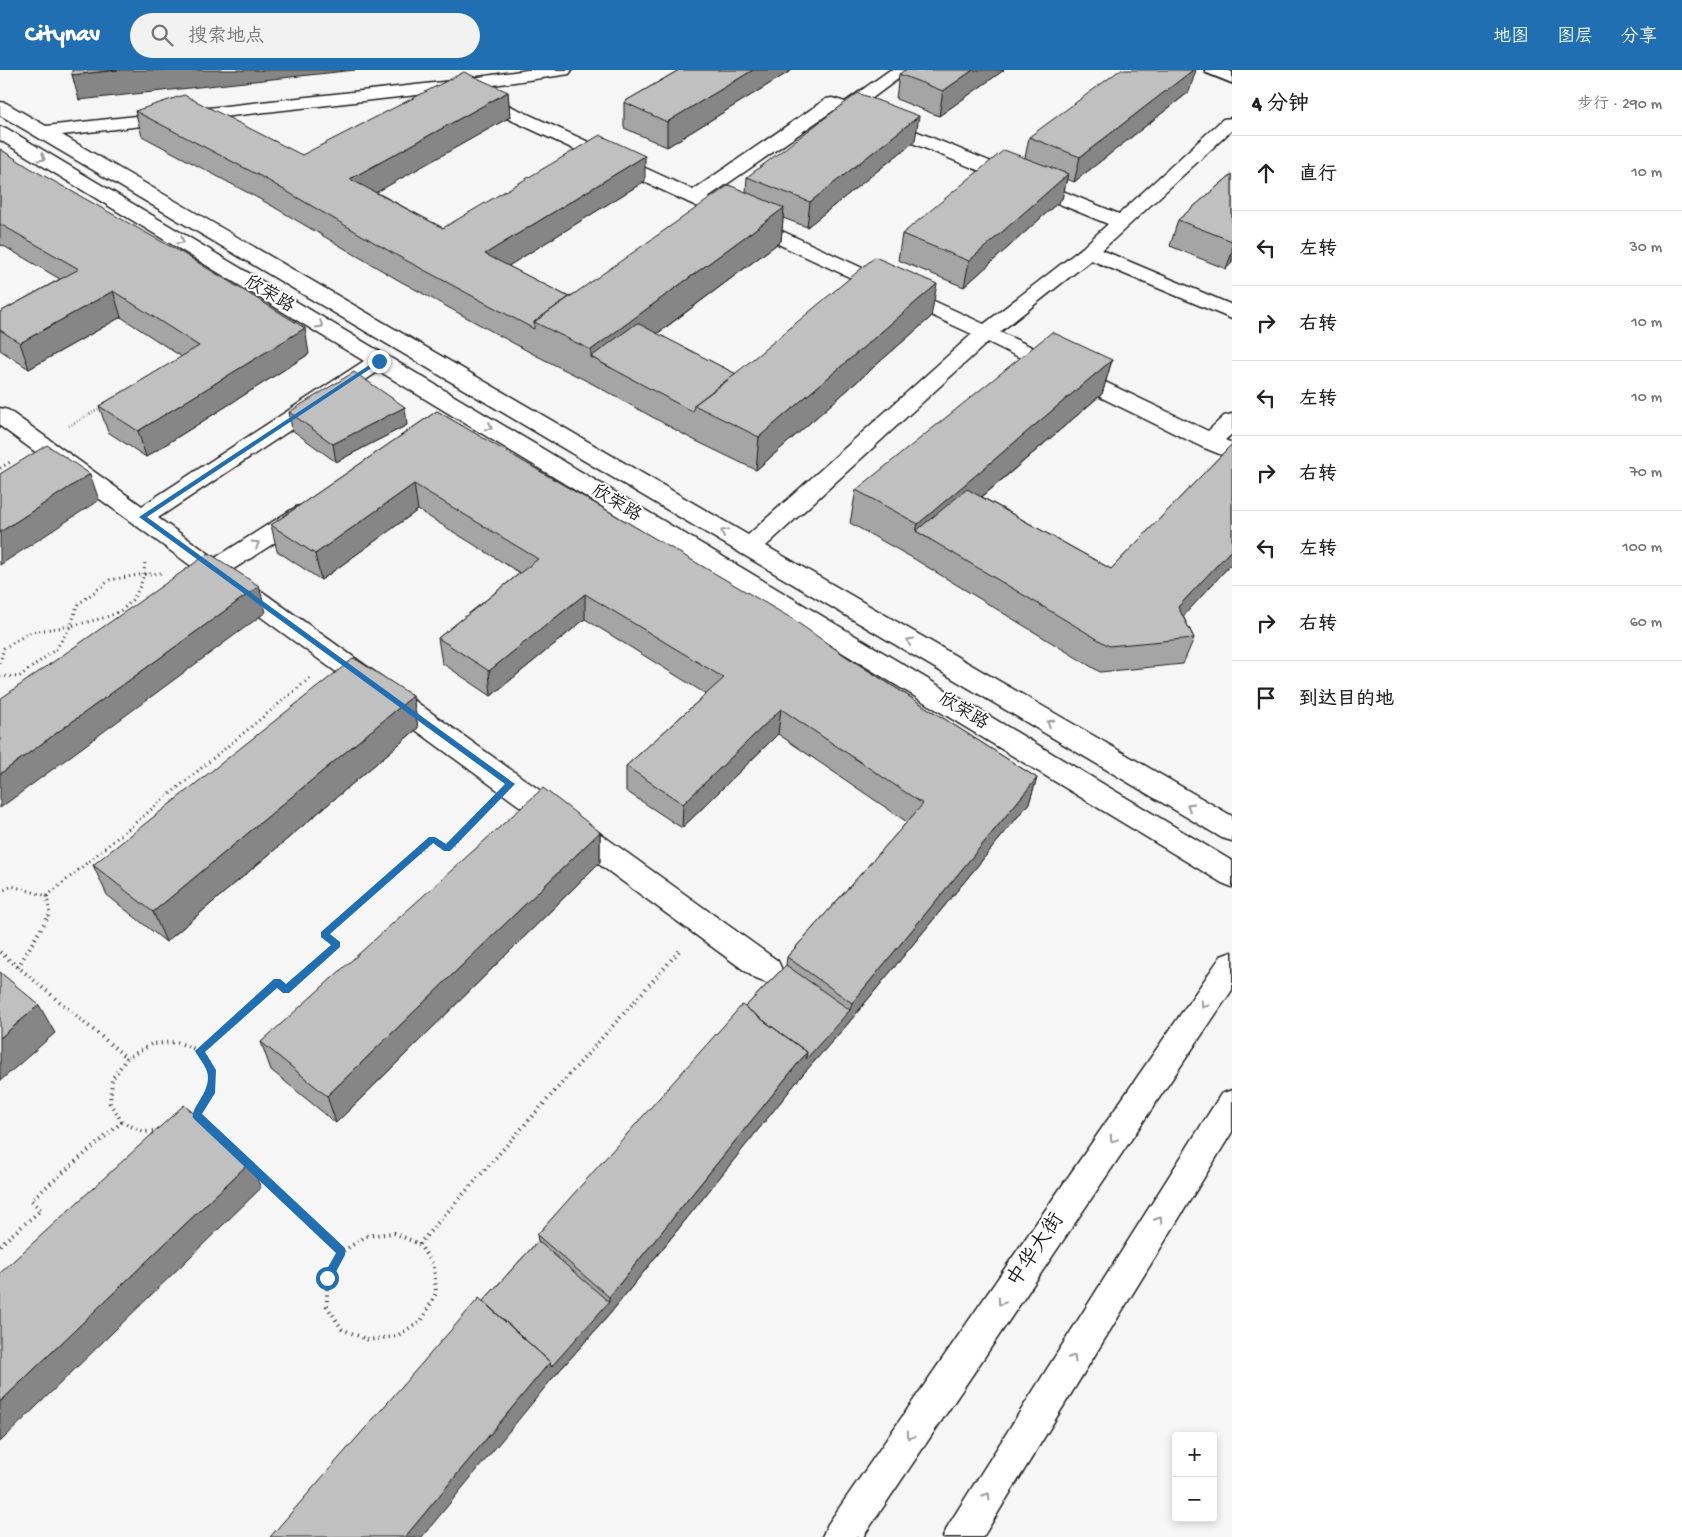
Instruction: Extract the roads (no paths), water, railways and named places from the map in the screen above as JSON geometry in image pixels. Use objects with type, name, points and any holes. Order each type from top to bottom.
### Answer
[{"type":"street","points":[[43,132],[452,86],[563,70]]},
{"type":"street","points":[[846,108],[901,70]]},
{"type":"street","points":[[452,86],[986,333],[1232,452]]},
{"type":"street","points":[[695,198],[832,103],[1121,222]]},
{"type":"street","name":"欣荣路","points":[[0,107],[1232,830]]},
{"type":"street","points":[[750,547],[986,333],[1089,252],[1229,123]]},
{"type":"street","name":"欣荣路","points":[[0,132],[379,361],[455,417],[1232,875]]},
{"type":"street","points":[[1089,252],[1232,313]]},
{"type":"street","points":[[142,517],[379,361]]},
{"type":"street","points":[[0,414],[767,970]]},
{"type":"street","points":[[1210,442],[1232,421]]},
{"type":"street","points":[[214,570],[322,501]]},
{"type":"street","name":"中华大街","points":[[841,1537],[1232,965]]},
{"type":"street","points":[[962,1537],[1232,1104]]},
{"type":"lane","points":[[1212,70],[1232,78]]}]
